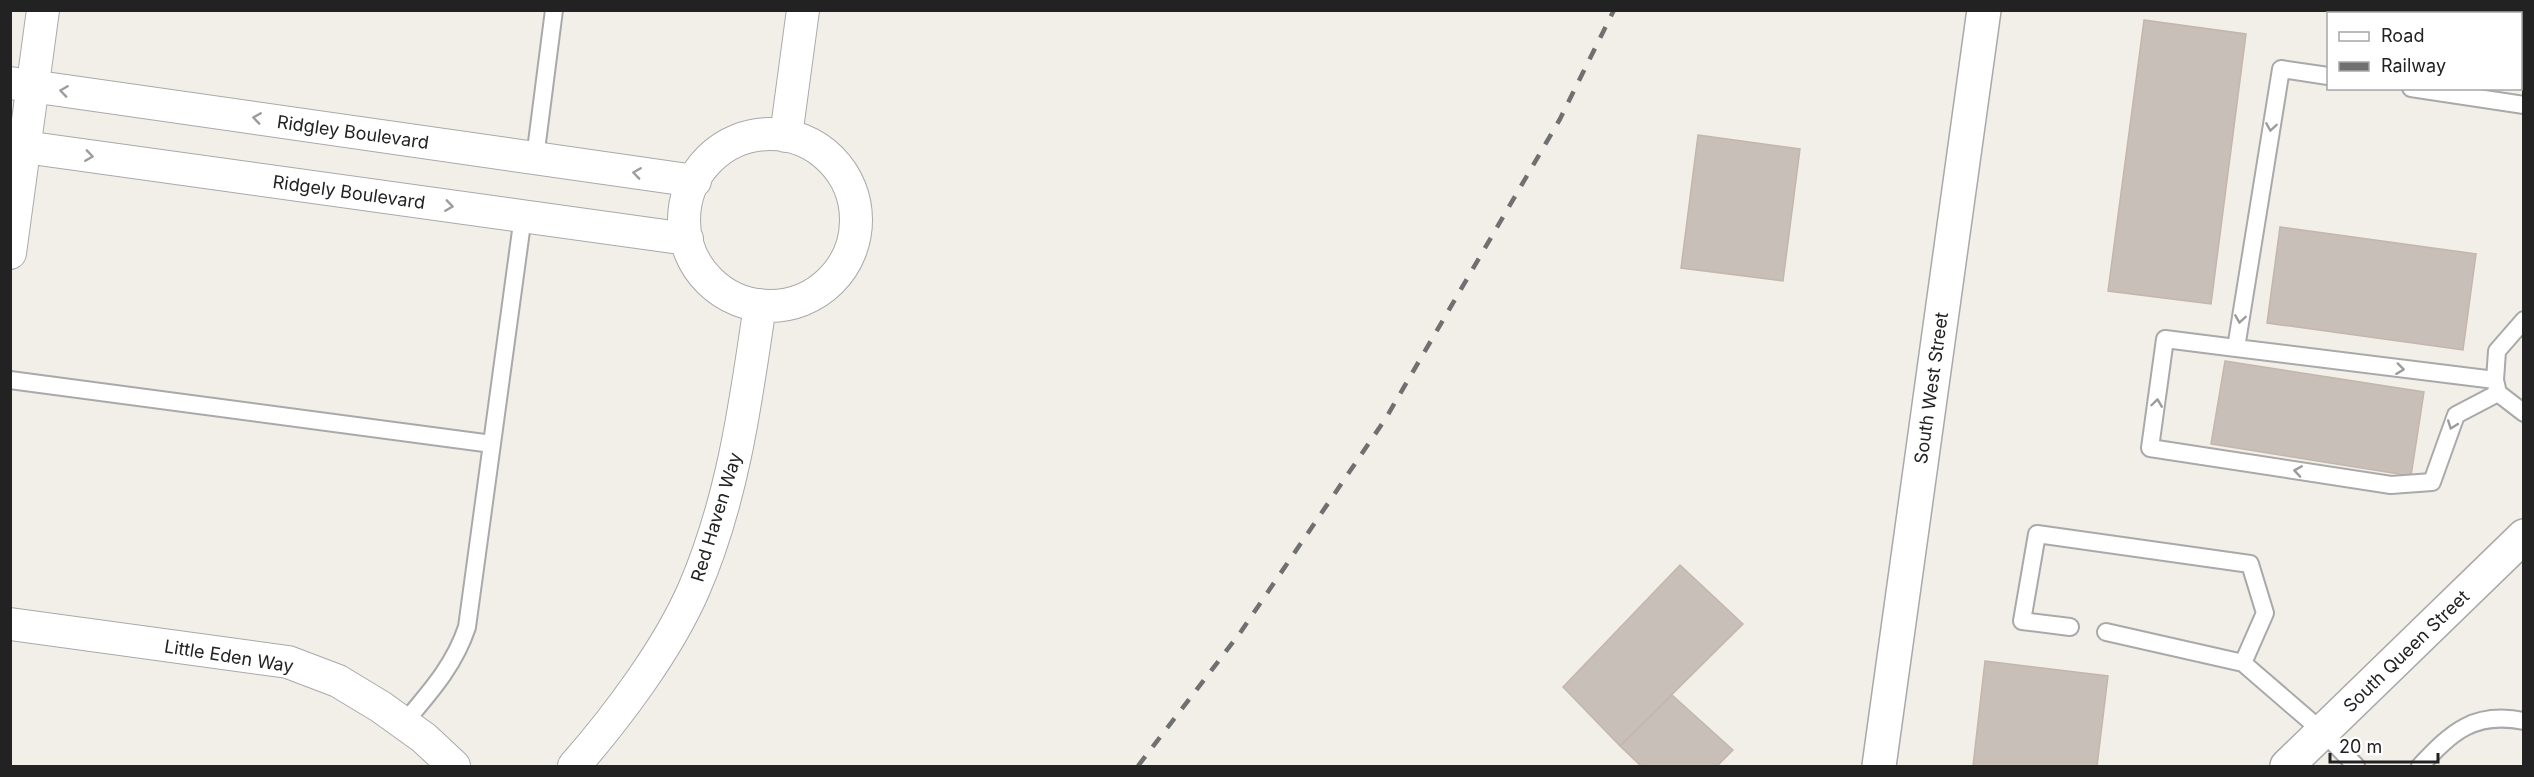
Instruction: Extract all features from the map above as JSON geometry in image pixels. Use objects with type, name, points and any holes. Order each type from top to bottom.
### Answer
[{"type":"street","points":[[10,253],[21,85],[43,10]]},
{"type":"street","points":[[786,136],[803,10]]},
{"type":"street","name":"South West Street","points":[[1879,766],[1984,10]]},
{"type":"street","name":"Ridgley Boulevard","points":[[21,85],[695,181]]},
{"type":"street","points":[[751,136],[786,136],[806,141],[829,157],[846,179],[856,206],[856,235],[846,262],[828,285],[804,300],[776,306],[746,303],[720,291],[700,270],[687,239],[684,216],[690,189],[704,165],[725,147],[751,136]]},
{"type":"street","name":"Ridgely Boulevard","points":[[17,146],[687,239]]},
{"type":"street","name":"Red Haven Way","points":[[574,766],[636,687],[694,590],[731,479],[760,305]]},
{"type":"street","name":"South Queen Street","points":[[2288,766],[2519,548]]},
{"type":"street","name":"Little Eden Way","points":[[10,624],[288,662],[338,681],[404,723],[454,766]]},
{"type":"lane","points":[[535,158],[554,10]]},
{"type":"lane","points":[[2236,348],[2281,69],[2327,76]]},
{"type":"lane","points":[[2424,90],[2523,105]]},
{"type":"lane","points":[[404,723],[445,674],[457,653],[467,627],[523,216]]},
{"type":"lane","points":[[2496,387],[2497,351],[2523,320]]},
{"type":"lane","points":[[2496,387],[2456,415],[2432,482],[2391,485],[2150,448],[2165,339],[2496,387],[2523,413]]},
{"type":"lane","points":[[10,380],[492,444]]},
{"type":"lane","points":[[2070,627],[2022,621],[2037,534],[2250,564],[2265,613],[2243,663]]},
{"type":"lane","points":[[2106,632],[2243,663],[2323,732],[2356,766]]},
{"type":"lane","points":[[2420,766],[2442,742],[2460,728],[2483,719],[2508,718],[2523,721]]},
{"type":"building","points":[[2144,20],[2246,34],[2211,304],[2108,291]]},
{"type":"building","points":[[1698,135],[1800,149],[1783,281],[1681,268]]},
{"type":"building","points":[[2280,227],[2476,254],[2463,350],[2267,323]]},
{"type":"building","points":[[2225,361],[2424,392],[2411,476],[2211,444]]},
{"type":"building","points":[[1680,565],[1743,624],[1620,746],[1563,687]]},
{"type":"building","points":[[1985,661],[2108,676],[2097,766],[1973,766]]},
{"type":"building","points":[[1672,695],[1733,750],[1717,766],[1641,766],[1620,746]]},
{"type":"railway","points":[[1138,766],[1240,633],[1386,418],[1560,119],[1614,10]]}]
